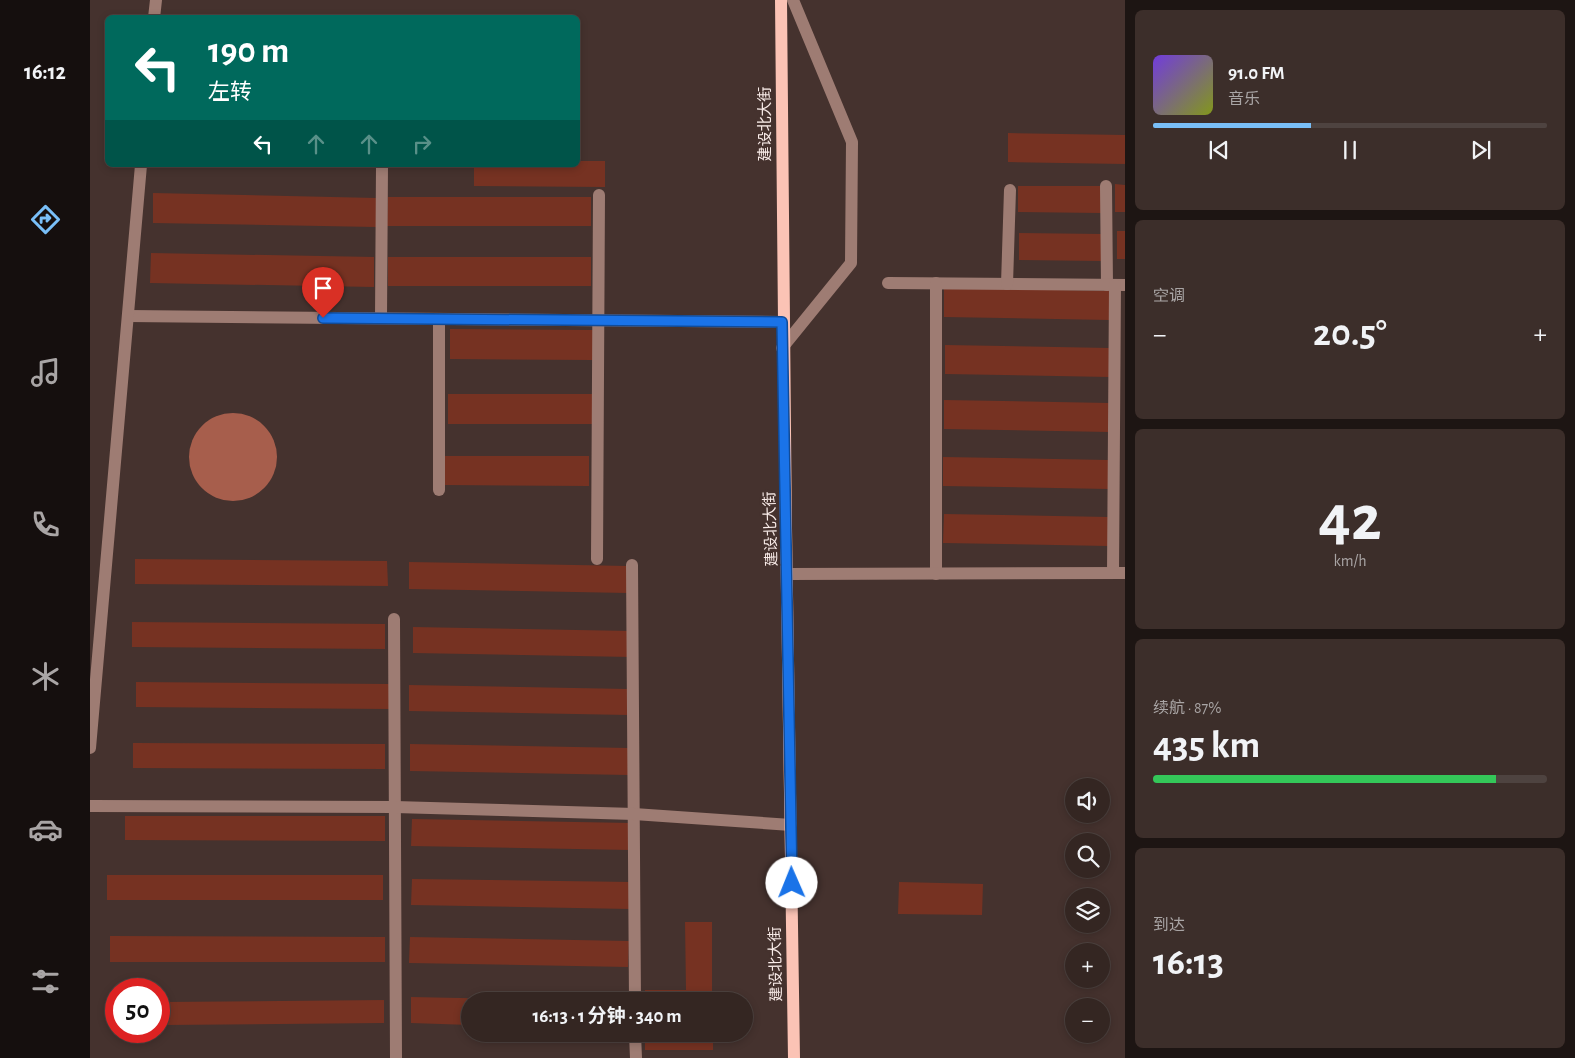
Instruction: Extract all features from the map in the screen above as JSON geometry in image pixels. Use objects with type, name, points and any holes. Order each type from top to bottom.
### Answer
[{"type":"main road","name":"建设北大街","points":[[781,0],[782,348],[788,574],[794,1058]]},
{"type":"street","points":[[154,15],[156,0]]},
{"type":"street","points":[[782,348],[852,263],[852,142],[793,0]]},
{"type":"street","points":[[90,748],[141,167]]},
{"type":"street","points":[[381,318],[382,167]]},
{"type":"street","points":[[788,574],[1119,573],[1116,285],[1106,186]]},
{"type":"street","points":[[1007,284],[1010,190]]},
{"type":"street","points":[[597,559],[598,195]]},
{"type":"street","points":[[888,283],[1116,285]]},
{"type":"street","points":[[936,283],[936,574]]},
{"type":"street","points":[[128,316],[782,322]]},
{"type":"street","points":[[439,319],[439,490]]},
{"type":"street","points":[[632,565],[635,992]]},
{"type":"street","points":[[394,619],[396,1058]]},
{"type":"street","points":[[90,806],[395,807],[634,814],[791,825]]},
{"type":"street","points":[[635,1042],[636,1058]]},
{"type":"shaded area","points":[[233,413],[250,416],[264,426],[274,440],[277,457],[274,474],[264,488],[250,498],[233,501],[216,498],[202,488],[192,474],[189,457],[192,440],[202,426],[216,416]]},
{"type":"building","points":[[1008,133],[1125,135],[1125,164],[1008,162]]},
{"type":"building","points":[[580,161],[605,161],[605,187],[474,186],[474,167],[580,167]]},
{"type":"building","points":[[1115,184],[1125,185],[1125,212],[1115,212]]},
{"type":"building","points":[[1018,186],[1101,186],[1101,213],[1018,212]]},
{"type":"building","points":[[153,193],[377,198],[376,227],[153,223]]},
{"type":"building","points":[[388,197],[591,197],[591,226],[387,226]]},
{"type":"building","points":[[1117,231],[1125,231],[1125,259],[1117,259]]},
{"type":"building","points":[[1019,233],[1102,234],[1102,261],[1019,260]]},
{"type":"building","points":[[151,253],[374,257],[374,287],[150,283]]},
{"type":"building","points":[[388,257],[591,257],[591,286],[388,286]]},
{"type":"building","points":[[944,288],[1109,291],[1109,320],[944,317]]},
{"type":"building","points":[[450,329],[593,330],[593,360],[450,359]]},
{"type":"building","points":[[945,345],[1110,348],[1110,377],[945,374]]},
{"type":"building","points":[[448,394],[592,394],[592,424],[448,424]]},
{"type":"building","points":[[944,400],[1109,403],[1109,432],[944,429]]},
{"type":"building","points":[[445,456],[589,456],[589,486],[445,485]]},
{"type":"building","points":[[943,457],[1108,460],[1108,489],[943,486]]},
{"type":"building","points":[[944,514],[1109,517],[1108,546],[943,543]]},
{"type":"building","points":[[135,559],[387,561],[388,586],[135,584]]},
{"type":"building","points":[[409,562],[628,566],[628,593],[409,589]]},
{"type":"building","points":[[132,622],[385,624],[385,649],[132,647]]},
{"type":"building","points":[[413,627],[632,631],[632,657],[413,653]]},
{"type":"building","points":[[136,682],[389,684],[389,709],[136,707]]},
{"type":"building","points":[[409,685],[628,689],[628,715],[409,711]]},
{"type":"building","points":[[133,743],[385,744],[385,769],[133,768]]},
{"type":"building","points":[[410,744],[629,748],[628,775],[410,771]]},
{"type":"building","points":[[125,816],[385,816],[385,841],[125,840]]},
{"type":"building","points":[[412,819],[631,823],[630,850],[411,846]]},
{"type":"building","points":[[107,875],[383,875],[383,900],[107,900]]},
{"type":"building","points":[[412,879],[631,882],[630,909],[411,905]]},
{"type":"building","points":[[899,882],[983,884],[982,915],[898,914]]},
{"type":"building","points":[[685,922],[712,922],[712,992],[645,992],[645,990],[686,990]]},
{"type":"building","points":[[110,936],[385,937],[385,962],[110,962]]},
{"type":"building","points":[[410,937],[629,941],[628,967],[409,963]]},
{"type":"building","points":[[411,997],[461,998],[461,1025],[411,1023]]},
{"type":"building","points":[[384,1000],[384,1023],[170,1025],[170,1002]]},
{"type":"building","points":[[645,1042],[713,1042],[713,1050],[645,1050]]},
{"type":"route","points":[[323,318],[782,322],[788,574],[792,883]]}]
